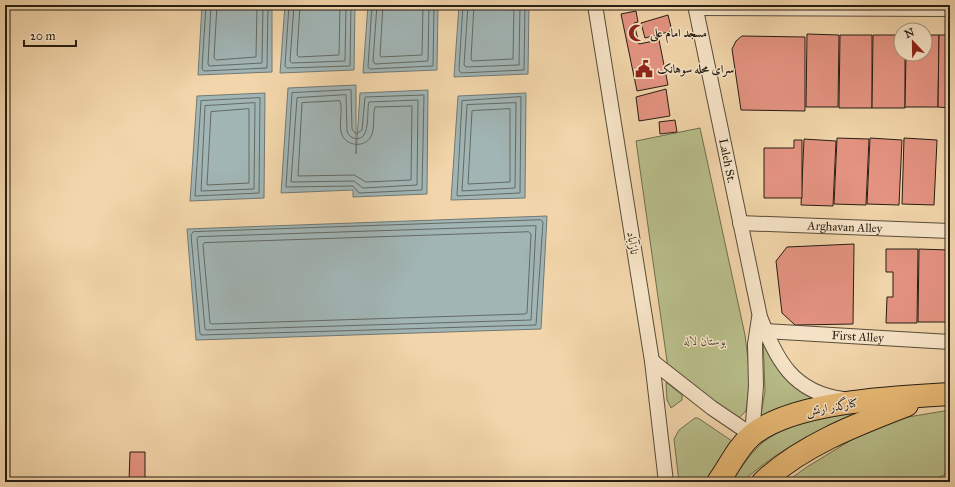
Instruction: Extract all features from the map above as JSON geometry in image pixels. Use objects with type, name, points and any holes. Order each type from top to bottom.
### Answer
[{"type":"main road","name":"کنارگذر ارتش","points":[[718,482],[739,450],[752,436],[776,422],[805,411],[861,402],[941,394]]},
{"type":"main road","points":[[763,482],[783,466],[809,450],[873,417],[941,394]]},
{"type":"street","name":"نازآباد","points":[[595,5],[652,361],[666,482]]},
{"type":"street","points":[[696,7],[950,9]]},
{"type":"street","name":"Laleh St.","points":[[696,7],[760,317],[765,331],[777,357],[797,381],[812,391],[827,397],[861,402]]},
{"type":"street","name":"Arghavan Alley","points":[[740,223],[950,230]]},
{"type":"street","name":"Laleh St.","points":[[752,436],[756,386],[755,344],[760,317]]},
{"type":"street","name":"First Alley","points":[[765,331],[950,342]]},
{"type":"street","points":[[652,361],[712,408],[752,436]]},
{"type":"green space","name":"بوستان لاله","points":[[700,128],[745,335],[750,377],[746,411],[738,419],[668,368],[636,141]]},
{"type":"green space","points":[[763,338],[772,358],[787,381],[813,399],[760,421],[765,391]]},
{"type":"green space","points":[[666,382],[682,395],[682,400],[671,408],[667,400]]},
{"type":"green space","points":[[879,406],[824,428],[773,457],[742,482],[731,482],[758,447],[763,442],[781,431],[808,420]]},
{"type":"green space","points":[[950,410],[950,472],[930,482],[786,482],[807,467],[869,429],[886,422]]},
{"type":"green space","points":[[695,418],[698,418],[732,441],[726,457],[707,482],[679,482],[674,439],[679,430]]},
{"type":"water","points":[[202,5],[272,5],[272,72],[198,75]]},
{"type":"water","points":[[285,5],[355,5],[354,70],[280,73]]},
{"type":"water","points":[[368,5],[438,5],[437,70],[363,73]]},
{"type":"water","points":[[459,5],[529,5],[528,74],[454,77]]},
{"type":"water","points":[[356,85],[356,154],[360,93],[428,90],[427,194],[353,197],[353,190],[281,193],[288,88]]},
{"type":"water","points":[[265,93],[264,198],[190,201],[197,96]]},
{"type":"water","points":[[526,93],[525,198],[451,200],[458,96]]},
{"type":"water","points":[[547,216],[541,329],[196,340],[187,229]]},
{"type":"building","points":[[636,11],[638,22],[634,23],[639,44],[659,40],[668,85],[637,91],[621,14]]},
{"type":"building","points":[[668,15],[672,31],[645,38],[641,23]]},
{"type":"building","points":[[807,34],[839,35],[838,107],[806,107]]},
{"type":"building","points":[[840,35],[872,35],[872,108],[839,108]]},
{"type":"building","points":[[873,35],[893,35],[893,62],[905,62],[905,108],[872,108]]},
{"type":"building","points":[[933,35],[939,35],[938,107],[905,107],[906,62],[933,62]]},
{"type":"building","points":[[939,35],[950,35],[950,108],[938,107]]},
{"type":"building","points":[[742,36],[805,37],[805,111],[741,110],[732,49],[736,41]]},
{"type":"building","points":[[666,89],[670,116],[639,121],[636,97]]},
{"type":"building","points":[[675,120],[677,132],[660,134],[659,122]]},
{"type":"building","points":[[837,138],[869,139],[866,205],[834,204]]},
{"type":"building","points":[[870,138],[902,140],[899,205],[867,204]]},
{"type":"building","points":[[904,138],[937,140],[934,205],[902,204]]},
{"type":"building","points":[[804,139],[836,141],[833,206],[801,205]]},
{"type":"building","points":[[794,140],[802,140],[802,198],[764,198],[764,148],[794,148]]},
{"type":"building","points":[[854,244],[853,324],[795,325],[782,313],[776,261],[787,247]]},
{"type":"building","points":[[886,249],[918,249],[917,323],[886,323],[887,297],[893,297],[893,272],[886,272]]},
{"type":"building","points":[[919,249],[949,250],[948,322],[918,322]]},
{"type":"building","points":[[950,259],[950,323],[949,323]]},
{"type":"building","points":[[130,452],[145,452],[145,482],[129,482]]},
{"type":"place","name":"مسجد امام علی","points":[[637,33]]},
{"type":"place","name":"سرای محله سوهانک","points":[[644,69]]}]
